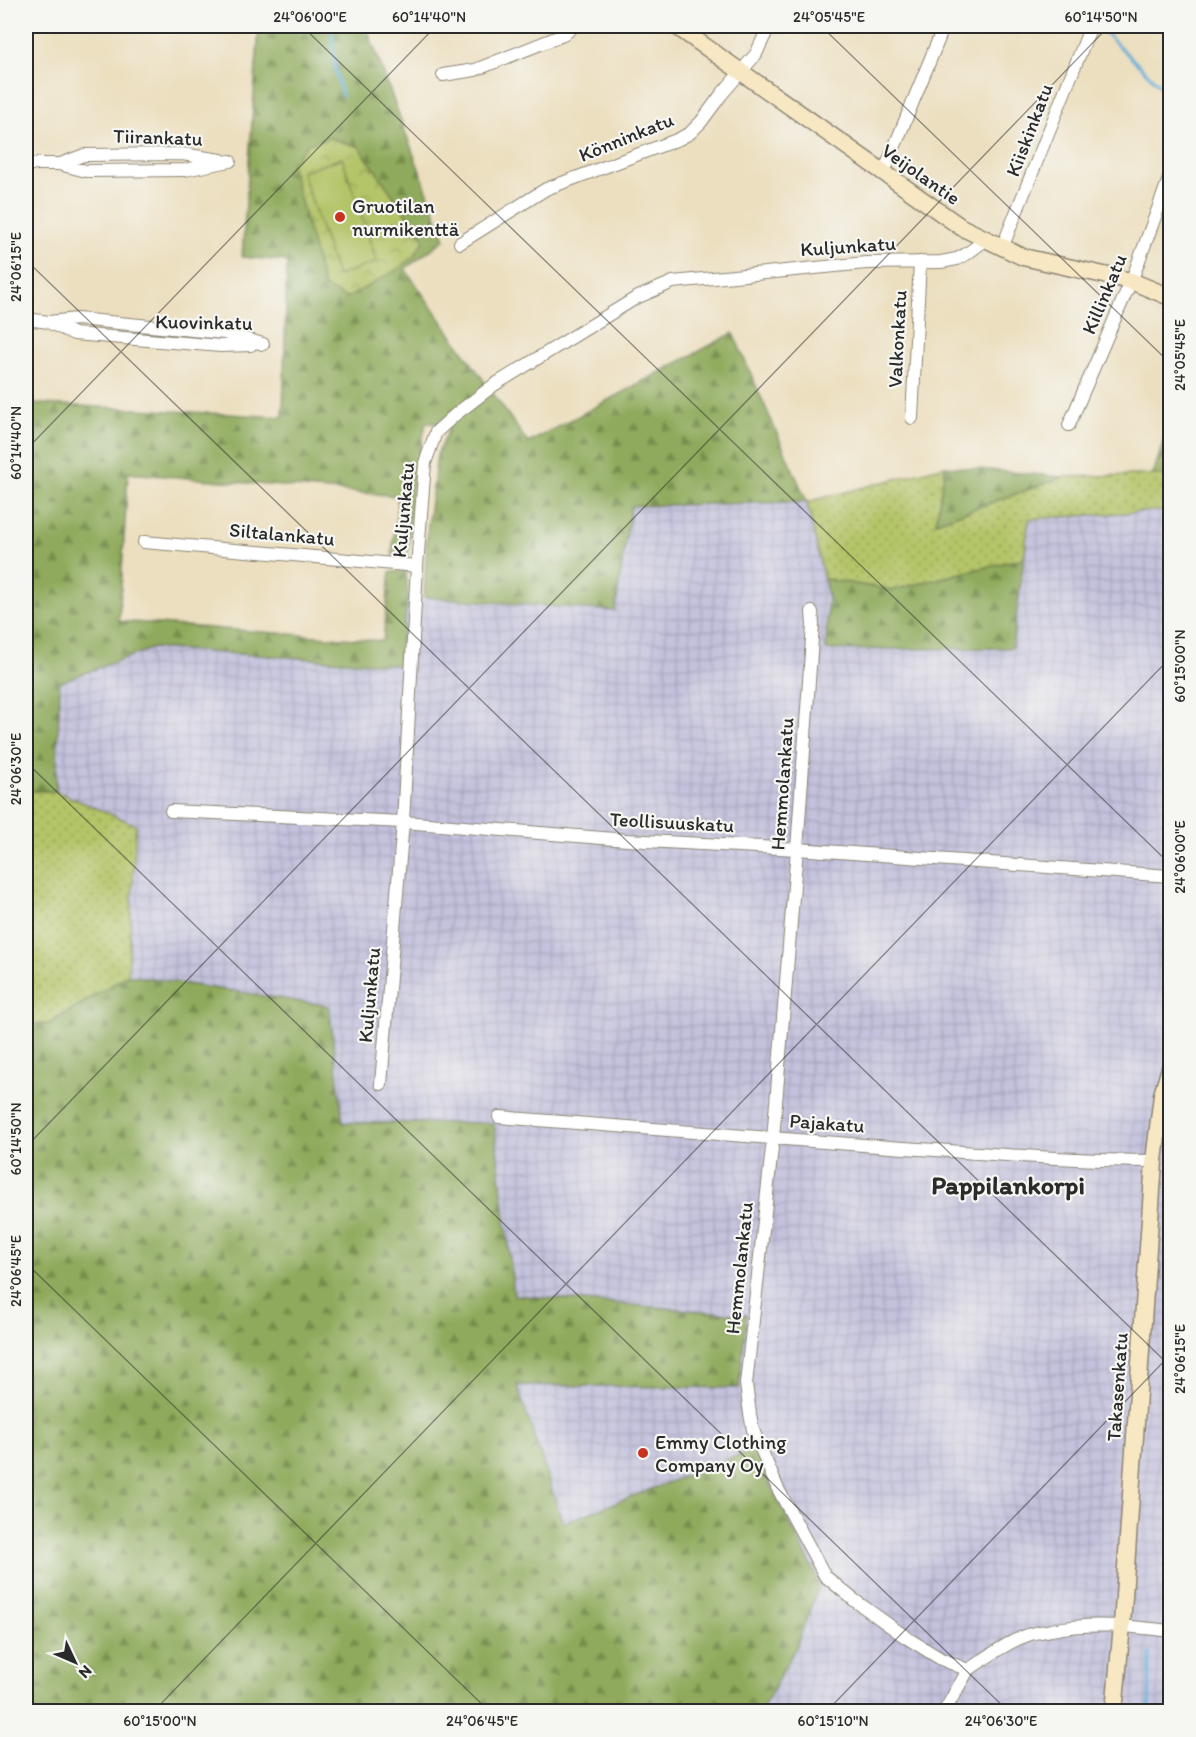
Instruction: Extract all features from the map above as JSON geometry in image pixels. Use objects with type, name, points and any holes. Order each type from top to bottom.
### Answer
[{"type":"street","points":[[442,75],[475,70],[563,35],[574,26]]},
{"type":"street","name":"Veijolantie","points":[[676,26],[961,227],[1023,257],[1131,281],[1170,297]]},
{"type":"street","name":"Könninkatu","points":[[459,243],[546,189],[690,133],[756,54],[769,26]]},
{"type":"street","points":[[882,172],[887,165],[944,26]]},
{"type":"street","name":"Kiiskinkatu","points":[[1002,248],[1089,31],[1093,26]]},
{"type":"street","name":"Tiirankatu","points":[[26,164],[59,164],[86,171],[185,170],[230,161],[182,154],[84,155],[59,164]]},
{"type":"street","name":"Killinkatu","points":[[1069,424],[1131,281],[1170,176]]},
{"type":"street","name":"Kuljunkatu","points":[[381,1084],[403,822],[425,463],[436,432],[494,385],[636,298],[673,282],[866,263],[957,259],[985,240]]},
{"type":"street","name":"Valkonkatu","points":[[912,418],[920,262]]},
{"type":"street","name":"Kuovinkatu","points":[[26,319],[49,322],[77,320],[224,333],[263,344],[221,346],[74,334],[49,322]]},
{"type":"street","name":"Siltalankatu","points":[[144,542],[417,566]]},
{"type":"street","name":"Hemmolankatu","points":[[812,612],[813,625],[797,849],[772,1138],[746,1384],[753,1430],[777,1487],[825,1576],[907,1638],[941,1659],[968,1670]]},
{"type":"street","name":"Teollisuuskatu","points":[[171,811],[403,822],[627,840],[797,849],[1170,876]]},
{"type":"street","name":"Takasenkatu","points":[[1114,1712],[1154,1161],[1162,1095],[1170,1068]]},
{"type":"street","name":"Pajakatu","points":[[499,1116],[1020,1156],[1154,1161]]},
{"type":"street","points":[[944,1712],[968,1670],[991,1654],[1028,1635],[1065,1627],[1092,1625],[1122,1625],[1170,1631]]},
{"type":"shaded area","points":[[807,502],[828,598],[826,650],[1029,519],[1170,510],[1170,1711],[761,1711],[796,1647],[727,1459],[563,1524],[517,1385],[739,1388],[747,1315],[514,1295],[494,1124],[343,1123],[329,1006],[128,975],[136,825],[56,791],[60,682],[153,648],[398,665],[408,596],[614,611],[631,506]]},
{"type":"green space","points":[[259,26],[366,26],[445,239],[405,269],[528,443],[733,333],[807,502],[631,506],[615,611],[424,597],[427,533],[437,455],[448,431],[447,424],[426,423],[411,492],[408,557],[392,555],[398,496],[128,473],[119,621],[383,641],[390,572],[406,571],[408,596],[399,665],[153,648],[60,682],[56,791],[26,791],[26,403],[283,417],[287,261],[242,257]],"holes":[[[330,138],[359,147],[424,240],[324,287],[291,164]]]},
{"type":"green space","points":[[330,138],[359,147],[424,240],[414,256],[398,269],[347,298],[324,287],[291,164],[308,144]]},
{"type":"green space","name":"Gruotilan nurmikenttä","points":[[342,158],[377,262],[337,276],[302,172]]},
{"type":"green space","points":[[1170,420],[1170,474],[1153,475]]},
{"type":"green space","points":[[945,466],[936,522],[1064,477],[1170,474],[1170,510],[1029,519],[1024,558],[892,590],[824,579],[807,502]]},
{"type":"green space","points":[[945,466],[1064,477],[936,522]]},
{"type":"green space","points":[[1024,558],[1012,648],[826,650],[828,598],[824,579],[893,590]]},
{"type":"green space","points":[[26,791],[56,791],[136,825],[128,975],[49,1024],[26,1025]]},
{"type":"green space","points":[[128,975],[329,1006],[343,1123],[494,1123],[514,1295],[747,1315],[739,1388],[517,1385],[563,1523],[753,1450],[820,1583],[796,1647],[761,1711],[26,1711],[26,1025],[49,1024]]},
{"type":"waterway","points":[[331,26],[335,68],[342,96]]},
{"type":"waterway","points":[[1101,29],[1170,95]]},
{"type":"waterway","points":[[1149,1712],[1150,1654]]},
{"type":"place","name":"Gruotilan nurmikenttä","points":[[340,217]]},
{"type":"place","name":"Emmy Clothing Company Oy","points":[[643,1453]]},
{"type":"district","name":"Pappilankorpi","points":[[1008,1185]]}]
